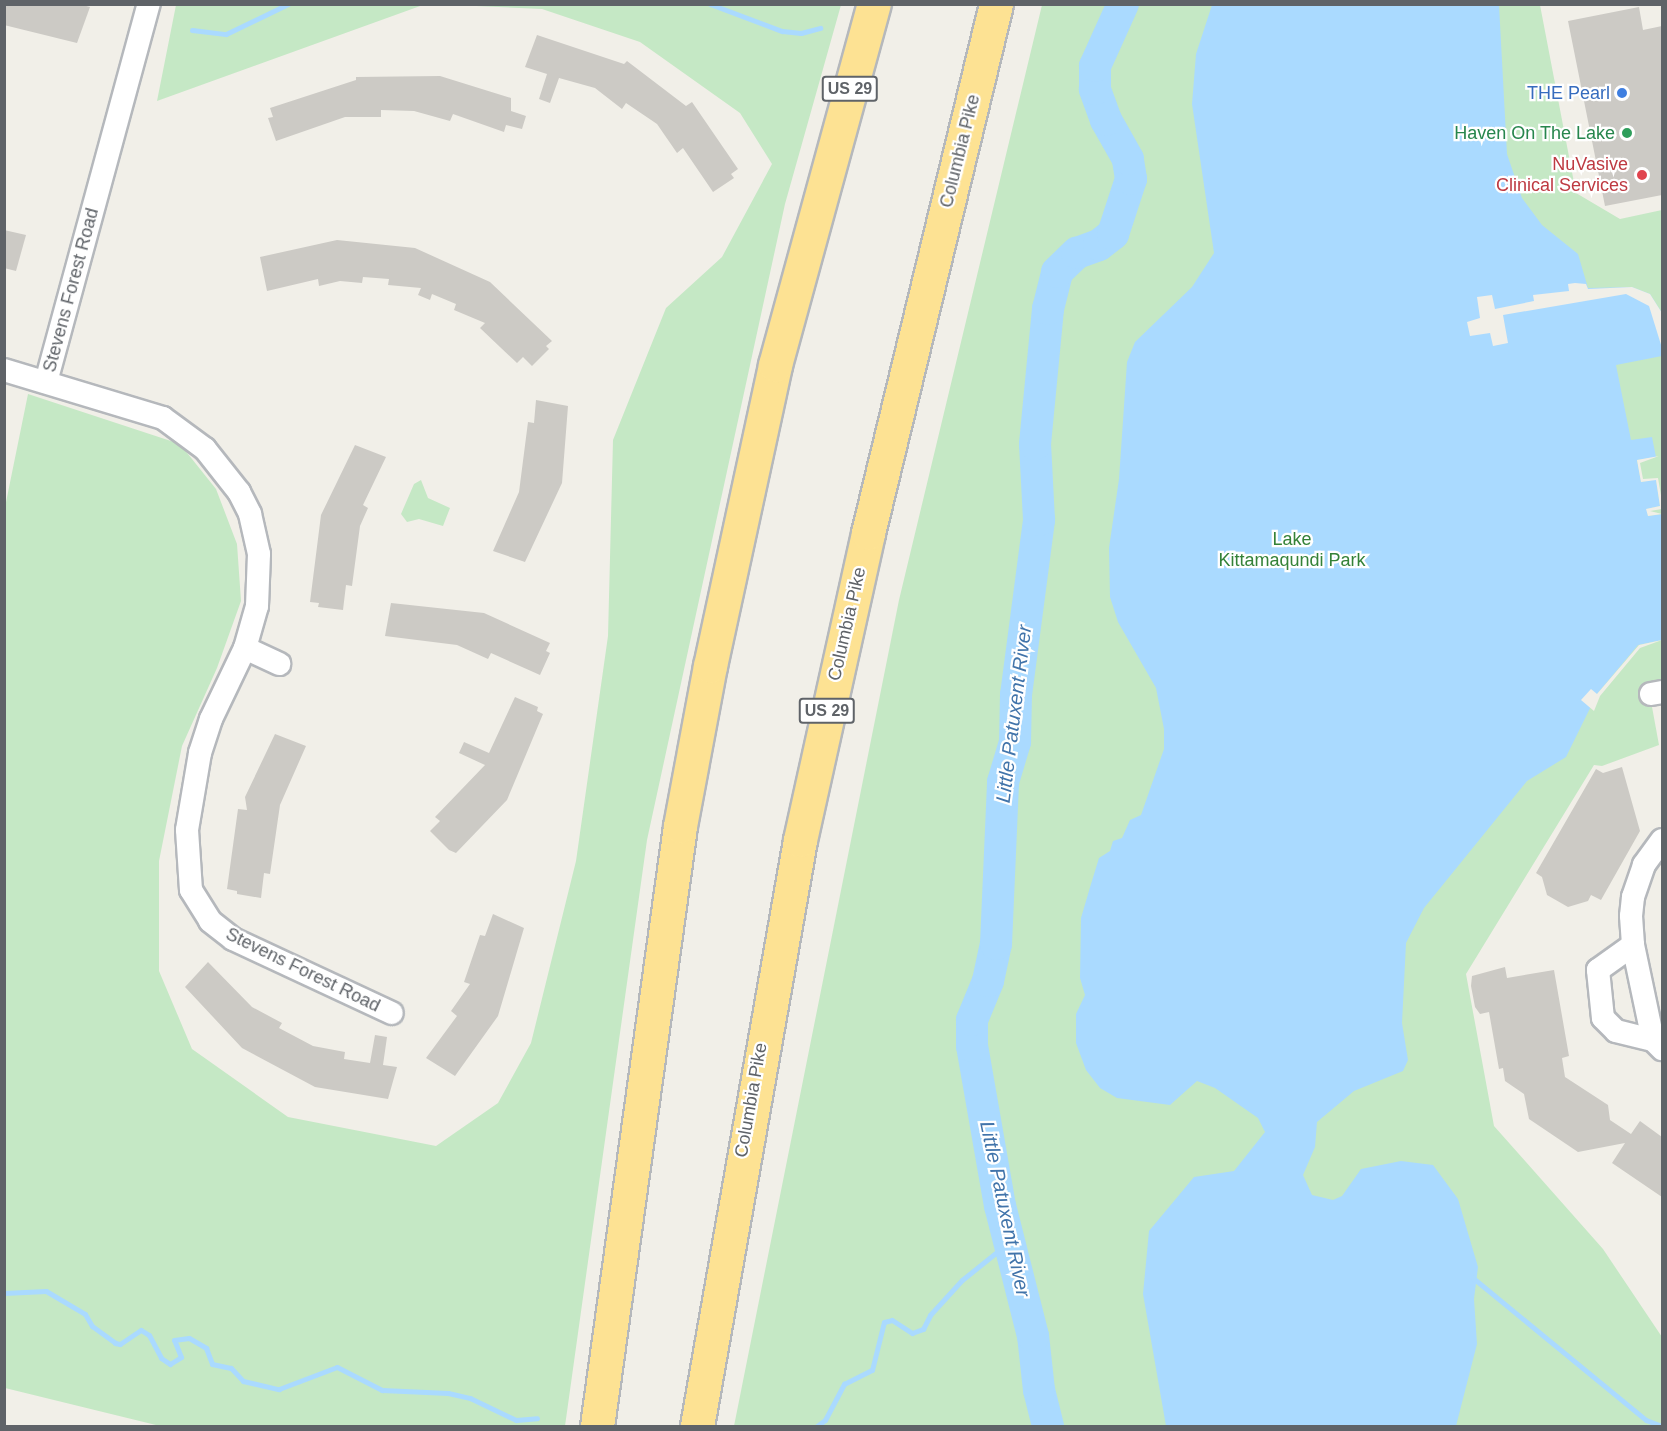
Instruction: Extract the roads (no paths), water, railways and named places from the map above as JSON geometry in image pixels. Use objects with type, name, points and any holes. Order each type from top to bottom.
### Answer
[{"type":"highway","name":"US 29","points":[[597,1426],[680,826],[714,644],[775,365],[873,4]]},
{"type":"highway","name":"Columbia Pike","points":[[697,1426],[800,840],[873,510],[996,4]]},
{"type":"street","name":"Stevens Forest Road","points":[[149,4],[46,382],[163,418],[198,443],[224,471],[250,514],[259,554],[257,606],[245,648],[220,699],[200,753],[187,831],[191,890],[210,921],[233,939],[392,1013]]},
{"type":"street","points":[[4,370],[46,382]]},
{"type":"street","points":[[245,648],[280,664]]},
{"type":"street","points":[[1658,1045],[1633,945],[1635,890],[1644,865],[1662,840]]},
{"type":"street","points":[[1633,945],[1598,970],[1603,1017],[1616,1031],[1658,1045]]},
{"type":"water","points":[[1212,5],[1499,5],[1507,154],[1522,198],[1542,225],[1578,254],[1588,288],[1632,287],[1650,294],[1662,313],[1662,356],[1616,365],[1631,440],[1652,437],[1656,457],[1637,460],[1641,482],[1656,479],[1660,506],[1647,509],[1648,516],[1662,514],[1662,640],[1638,645],[1597,694],[1566,757],[1527,781],[1424,908],[1406,943],[1402,1023],[1408,1060],[1403,1071],[1354,1091],[1317,1122],[1315,1147],[1303,1175],[1312,1195],[1333,1200],[1342,1196],[1361,1169],[1401,1161],[1433,1165],[1458,1199],[1478,1267],[1474,1299],[1477,1344],[1456,1426],[1166,1426],[1143,1294],[1149,1231],[1194,1177],[1234,1171],[1265,1132],[1258,1118],[1215,1088],[1197,1081],[1170,1105],[1117,1098],[1100,1088],[1086,1070],[1076,1043],[1076,1014],[1085,995],[1080,978],[1081,918],[1091,884],[1099,858],[1110,851],[1113,841],[1122,838],[1130,820],[1141,815],[1164,749],[1164,729],[1156,688],[1118,622],[1110,597],[1109,548],[1119,479],[1127,362],[1135,342],[1192,287],[1214,253],[1192,104],[1196,54]]},
{"type":"waterway","points":[[192,30],[226,34],[288,4]]},
{"type":"waterway","points":[[710,4],[782,31],[801,33],[820,28]]},
{"type":"waterway","name":"Little Patuxent River","points":[[1048,1426],[1039,1390],[1033,1336],[1000,1206],[972,1046],[972,1020],[988,981],[996,944],[1003,782],[1015,742],[1016,695],[1039,520],[1035,444],[1048,309],[1057,272],[1077,253],[1099,245],[1113,234],[1131,179],[1128,159],[1106,120],[1095,89],[1095,66],[1123,4]]},
{"type":"waterway","points":[[817,1426],[825,1420],[844,1384],[872,1370],[884,1322],[892,1320],[912,1333],[923,1329],[930,1315],[962,1280],[1008,1243]]},
{"type":"waterway","points":[[1473,1278],[1646,1420],[1662,1426]]},
{"type":"waterway","points":[[4,1293],[46,1291],[85,1314],[92,1326],[115,1343],[120,1344],[141,1330],[149,1335],[161,1358],[170,1364],[181,1357],[174,1340],[189,1338],[206,1348],[212,1364],[231,1368],[243,1381],[279,1389],[337,1367],[382,1390],[448,1393],[470,1398],[516,1420],[537,1418]]},
{"type":"place","name":"THE Pearl","points":[[1622,93]]},
{"type":"place","name":"Haven On The Lake","points":[[1627,133]]},
{"type":"place","name":"NuVasive Clinical Services","points":[[1642,175]]},
{"type":"park label","name":"Lake Kittamaqundi Park","points":[[1292,550]]}]
